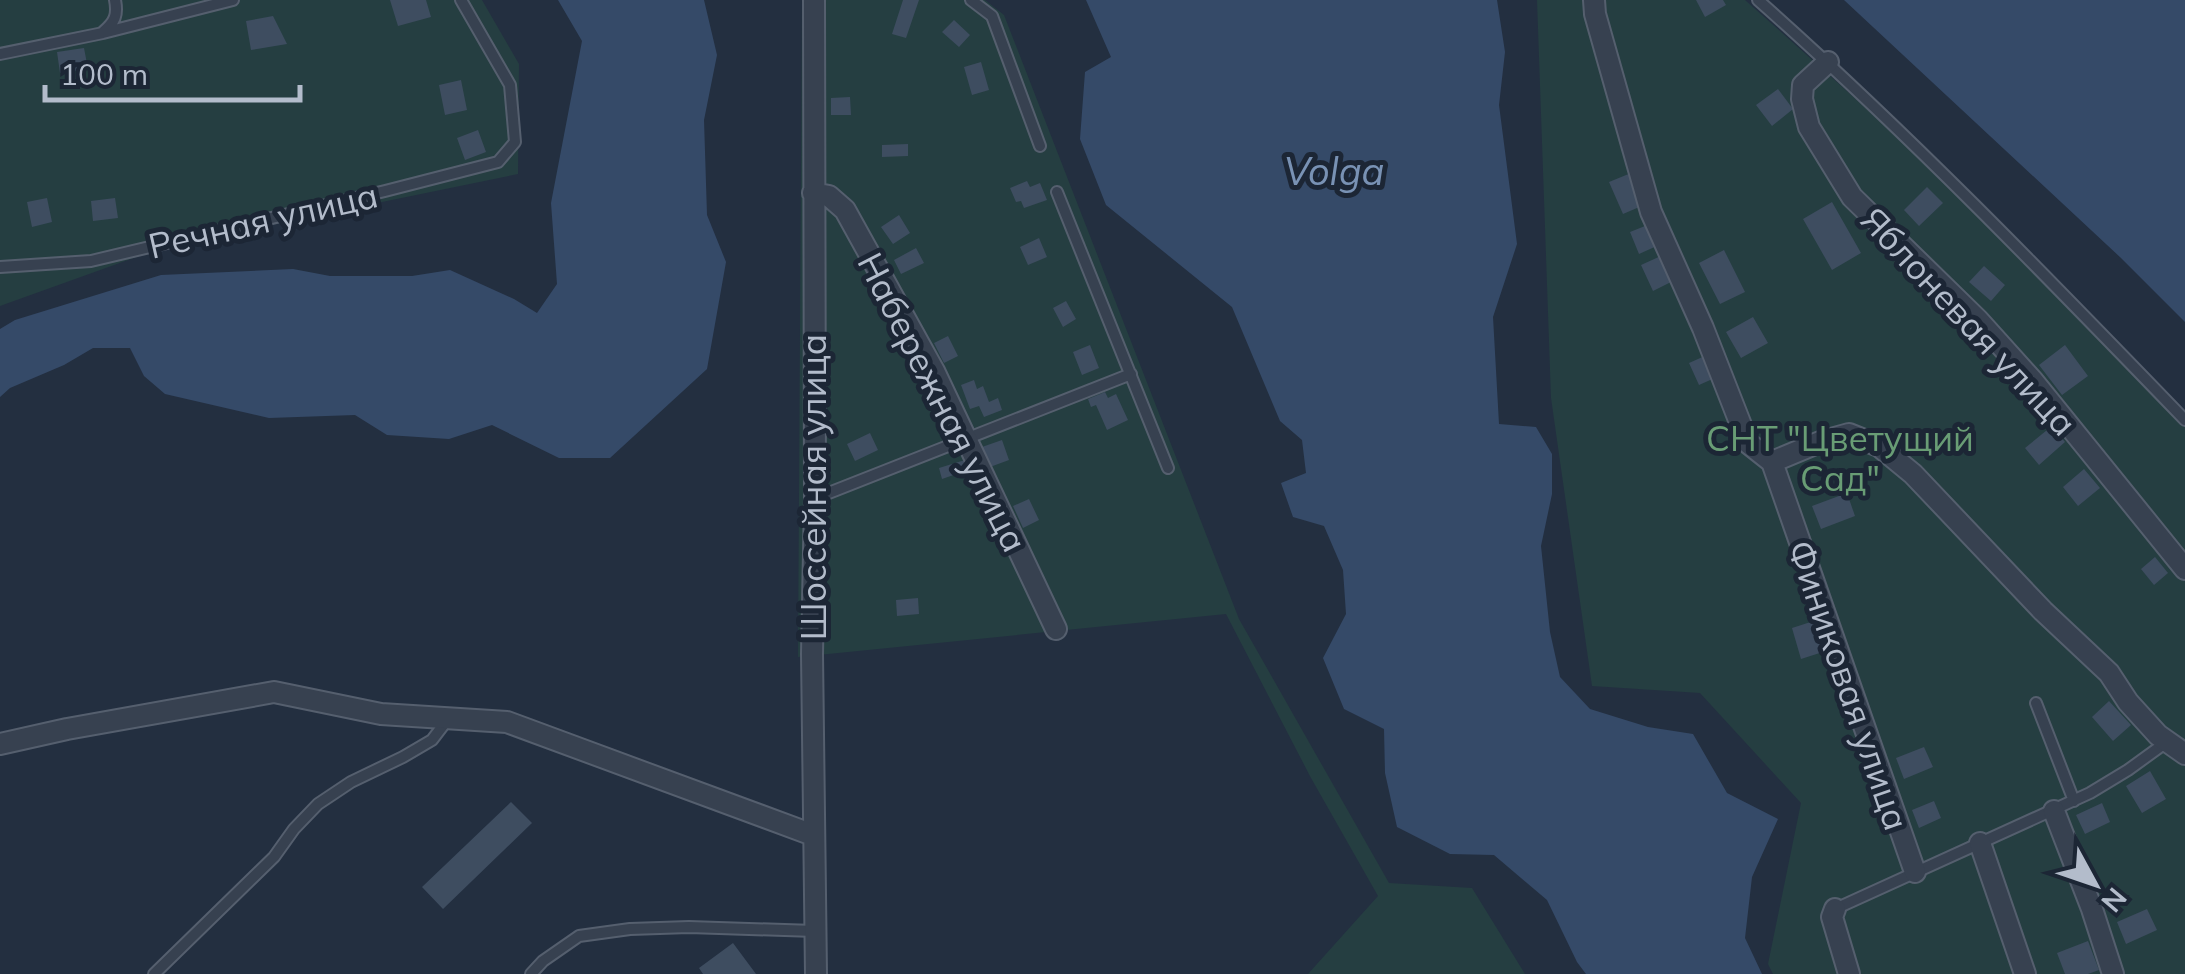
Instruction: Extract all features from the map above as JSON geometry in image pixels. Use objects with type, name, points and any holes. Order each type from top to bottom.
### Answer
[{"type":"street","name":"Шоссейная улица","points":[[814,0],[812,644],[816,974]]},
{"type":"street","name":"Финиковая улица","points":[[1594,0],[1651,212],[1703,328],[1748,444],[1772,462],[1914,872]]},
{"type":"street","name":"Яблоневая улица","points":[[1828,62],[1804,84],[1802,99],[1809,127],[1852,197],[1978,320],[2033,380],[2185,568]]},
{"type":"street","name":"Набережная улица","points":[[813,193],[829,196],[845,210],[934,371],[1056,629]]},
{"type":"street","points":[[1772,462],[1849,434],[1880,446],[2109,672],[2128,702],[2158,735],[2176,747]]},
{"type":"street","points":[[0,744],[274,692],[381,714],[507,722],[813,835]]},
{"type":"street","points":[[2054,811],[2112,974]]},
{"type":"street","points":[[1980,844],[2025,974]]},
{"type":"street","points":[[1835,909],[1832,917],[1849,974]]},
{"type":"lane","points":[[102,32],[117,15],[115,0]]},
{"type":"lane","points":[[0,54],[233,0]]},
{"type":"lane","name":"Речная улица","points":[[0,267],[91,260],[498,162],[514,142],[510,85],[461,0]]},
{"type":"lane","points":[[971,0],[992,16],[1040,146]]},
{"type":"lane","points":[[1758,0],[1828,62],[2011,240],[2185,420]]},
{"type":"lane","points":[[1056,192],[1168,468]]},
{"type":"lane","points":[[815,499],[1132,374]]},
{"type":"lane","points":[[2036,703],[2074,802]]},
{"type":"lane","points":[[154,974],[274,856],[318,804],[350,782],[432,740],[449,718]]},
{"type":"lane","points":[[1835,909],[2074,802],[2176,747]]},
{"type":"lane","points":[[531,974],[542,961],[579,936],[690,927],[815,931]]},
{"type":"green space","points":[[0,0],[482,0],[519,64],[518,174],[167,246],[0,306]]},
{"type":"green space","points":[[802,0],[985,0],[1004,15],[1239,619],[1389,883],[1472,888],[1525,974],[1308,974],[1378,896],[1226,614],[798,657]]},
{"type":"green space","name":"СНТ \"Цветущий Сад\"","points":[[1537,0],[1745,0],[1969,203],[2185,413],[2185,974],[1773,974],[1768,964],[1801,803],[1700,693],[1592,686],[1551,398]]},
{"type":"water","points":[[558,0],[704,0],[717,55],[704,120],[707,215],[726,262],[707,369],[610,458],[559,458],[492,425],[449,439],[387,435],[355,415],[269,418],[165,394],[144,376],[130,348],[93,348],[10,388],[0,397],[0,329],[15,320],[161,275],[293,269],[330,276],[412,276],[450,270],[537,313],[557,284],[551,203],[582,41]]},
{"type":"water","name":"Volga","points":[[1086,0],[1497,0],[1505,52],[1499,105],[1517,244],[1493,317],[1499,424],[1536,427],[1552,454],[1552,494],[1541,546],[1550,632],[1560,677],[1590,709],[1648,727],[1693,734],[1727,793],[1778,819],[1752,877],[1745,938],[1762,974],[1586,974],[1547,900],[1494,855],[1450,854],[1397,827],[1385,773],[1384,729],[1344,709],[1323,658],[1346,614],[1343,570],[1324,526],[1293,517],[1281,483],[1306,473],[1302,440],[1280,421],[1232,307],[1106,205],[1080,139],[1085,72],[1111,57]]},
{"type":"water","points":[[1844,0],[2185,0],[2185,322],[2121,258]]},
{"type":"building","points":[[390,0],[426,0],[431,17],[398,26]]},
{"type":"building","points":[[903,0],[919,0],[906,38],[892,34]]},
{"type":"building","points":[[1696,0],[1723,0],[1726,5],[1705,17]]},
{"type":"building","points":[[273,16],[287,44],[251,50],[246,21]]},
{"type":"building","points":[[954,20],[970,35],[959,47],[942,32]]},
{"type":"building","points":[[84,48],[88,69],[60,73],[57,52]]},
{"type":"building","points":[[981,62],[989,90],[972,95],[964,67]]},
{"type":"building","points":[[461,80],[467,110],[445,115],[439,85]]},
{"type":"building","points":[[1778,89],[1793,109],[1772,126],[1756,105]]},
{"type":"building","points":[[850,97],[851,115],[831,115],[831,98]]},
{"type":"building","points":[[478,130],[486,152],[465,160],[457,138]]},
{"type":"building","points":[[908,144],[908,156],[882,157],[882,145]]},
{"type":"building","points":[[1631,173],[1644,205],[1623,214],[1609,182]]},
{"type":"building","points":[[1027,181],[1030,187],[1040,183],[1047,200],[1024,208],[1021,201],[1016,202],[1010,188]]},
{"type":"building","points":[[1927,187],[1943,203],[1919,226],[1904,210]]},
{"type":"building","points":[[47,198],[52,222],[32,227],[27,202]]},
{"type":"building","points":[[115,198],[118,218],[93,221],[91,201]]},
{"type":"building","points":[[1832,202],[1861,253],[1832,270],[1803,219]]},
{"type":"building","points":[[899,215],[910,233],[893,244],[881,227]]},
{"type":"building","points":[[1650,224],[1659,245],[1639,254],[1630,232]]},
{"type":"building","points":[[1039,238],[1047,257],[1028,265],[1020,247]]},
{"type":"building","points":[[916,248],[924,263],[901,274],[894,260]]},
{"type":"building","points":[[1724,250],[1745,292],[1720,304],[1699,263]]},
{"type":"building","points":[[1663,255],[1675,280],[1653,291],[1641,265]]},
{"type":"building","points":[[1984,266],[2005,285],[1991,301],[1969,282]]},
{"type":"building","points":[[1066,301],[1076,319],[1063,327],[1053,308]]},
{"type":"building","points":[[1753,317],[1768,343],[1741,358],[1726,332]]},
{"type":"building","points":[[948,336],[958,356],[944,363],[934,343]]},
{"type":"building","points":[[1090,345],[1099,368],[1082,375],[1073,352]]},
{"type":"building","points":[[2065,345],[2088,376],[2062,395],[2039,365]]},
{"type":"building","points":[[1707,355],[1717,377],[1699,385],[1689,363]]},
{"type":"building","points":[[974,380],[977,389],[983,386],[989,402],[998,398],[1002,410],[984,417],[979,406],[970,409],[961,385]]},
{"type":"building","points":[[1105,392],[1108,398],[1116,394],[1128,420],[1107,430],[1096,405],[1091,407],[1088,399]]},
{"type":"building","points":[[2052,426],[2065,442],[2039,465],[2025,448]]},
{"type":"building","points":[[870,433],[878,450],[855,461],[847,444]]},
{"type":"building","points":[[1002,440],[1009,460],[990,467],[982,447]]},
{"type":"building","points":[[965,460],[968,470],[942,479],[939,468]]},
{"type":"building","points":[[2084,469],[2100,488],[2078,506],[2063,487]]},
{"type":"building","points":[[1847,493],[1855,516],[1821,529],[1812,506]]},
{"type":"building","points":[[1029,499],[1039,520],[1023,528],[1013,506]]},
{"type":"building","points":[[2155,557],[2168,573],[2154,585],[2141,569]]},
{"type":"building","points":[[918,598],[919,614],[897,616],[896,600]]},
{"type":"building","points":[[1820,619],[1829,650],[1801,659],[1792,628]]},
{"type":"building","points":[[2109,701],[2131,725],[2113,741],[2092,717]]},
{"type":"building","points":[[1924,747],[1933,767],[1904,779],[1896,758]]},
{"type":"building","points":[[2150,771],[2166,799],[2142,813],[2126,786]]},
{"type":"building","points":[[1934,801],[1941,818],[1919,828],[1912,810]]},
{"type":"building","points":[[511,802],[532,823],[443,909],[422,887]]},
{"type":"building","points":[[2102,803],[2110,822],[2085,834],[2076,815]]},
{"type":"building","points":[[2147,909],[2157,930],[2126,944],[2117,922]]},
{"type":"building","points":[[2088,941],[2099,970],[2065,974],[2057,953]]},
{"type":"building","points":[[733,943],[756,974],[703,974],[699,968]]}]
